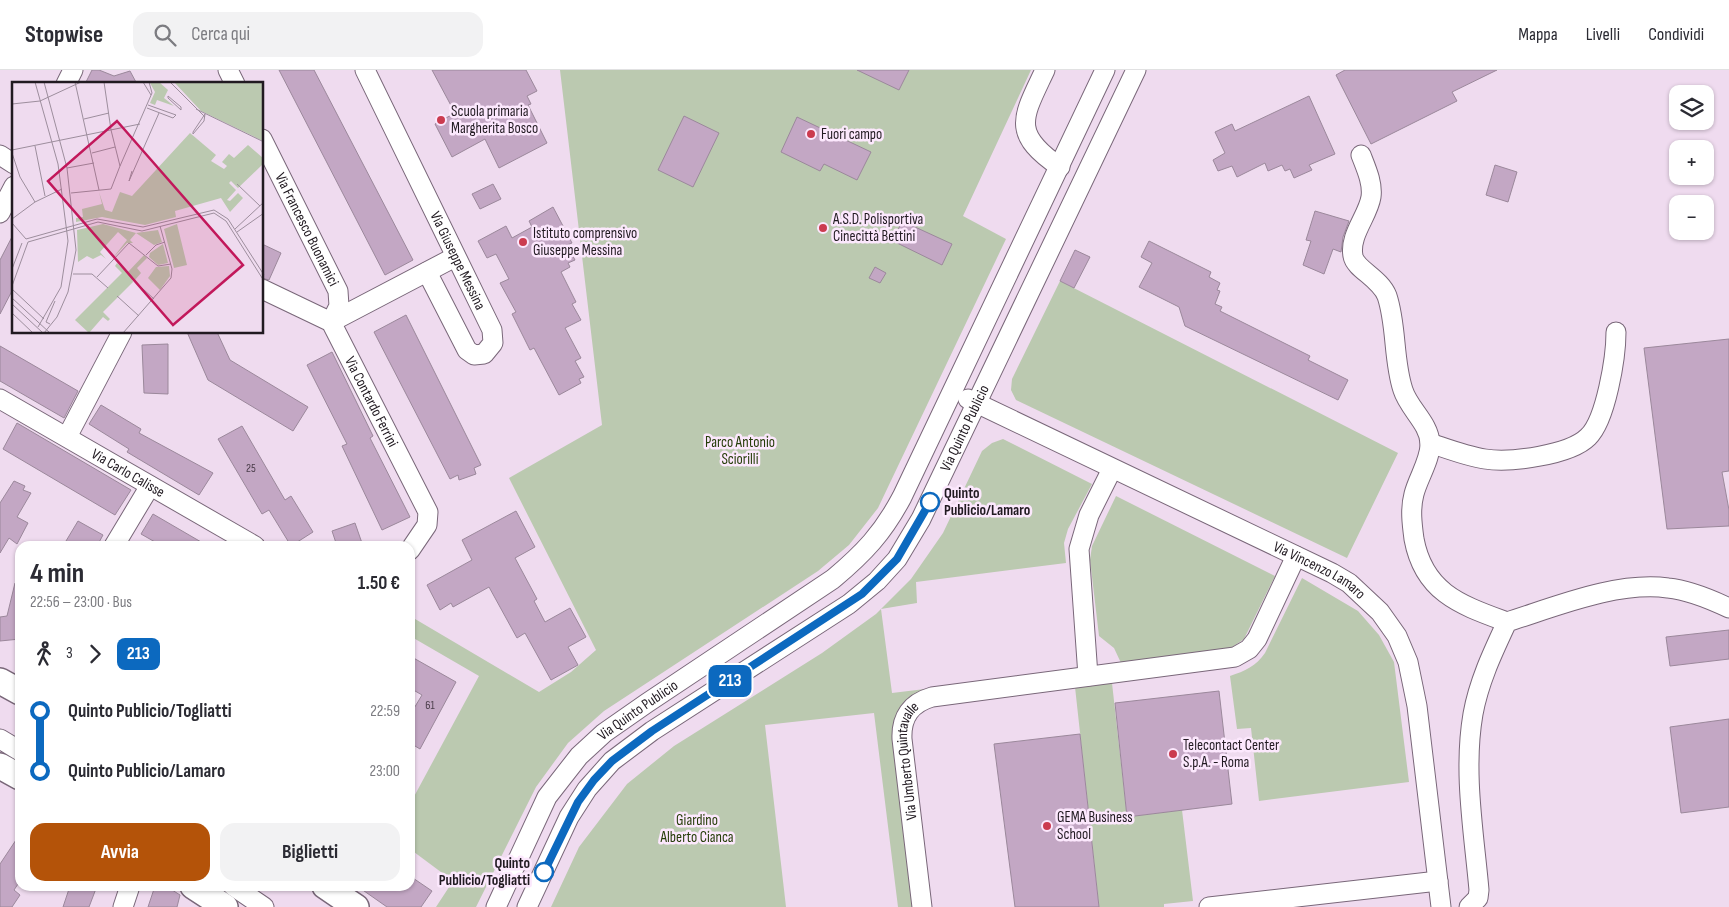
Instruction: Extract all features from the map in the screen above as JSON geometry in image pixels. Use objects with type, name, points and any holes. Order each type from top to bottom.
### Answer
[{"type":"main road","points":[[0,680],[15,689]]},
{"type":"main road","points":[[0,766],[15,774]]},
{"type":"main road","points":[[201,891],[225,907]]},
{"type":"main road","points":[[332,891],[356,907]]},
{"type":"street","points":[[67,82],[74,70]]},
{"type":"street","points":[[229,70],[234,82]]},
{"type":"street","name":"Via Giuseppe Messina","points":[[365,70],[494,335],[492,346],[484,354],[474,355],[467,350],[427,272]]},
{"type":"street","points":[[1045,70],[1029,105],[1025,125],[1034,145],[1060,167]]},
{"type":"street","name":"Via Quinto Publicio","points":[[496,907],[547,797],[579,756],[604,733],[647,703],[833,579],[872,544],[902,497],[1106,70]]},
{"type":"street","name":"Via Quinto Publicio","points":[[528,907],[573,810],[590,785],[612,761],[652,731],[849,604],[897,559],[921,519],[978,404],[1136,70]]},
{"type":"street","name":"Via Francesco Buonamici","points":[[264,143],[338,291],[339,306],[331,322]]},
{"type":"street","points":[[0,155],[12,163]]},
{"type":"street","points":[[1362,155],[1370,179],[1371,196],[1355,237],[1352,254],[1356,264],[1381,284],[1388,296],[1403,390],[1425,426],[1430,443],[1414,494],[1412,511],[1414,540],[1422,564],[1435,585],[1450,598],[1472,609],[1507,622],[1600,595],[1643,587],[1681,590],[1729,608]]},
{"type":"street","points":[[0,213],[12,190]]},
{"type":"street","points":[[264,290],[331,322],[455,257]]},
{"type":"street","name":"Via Contardo Ferrini","points":[[331,322],[428,512],[427,525],[415,543]]},
{"type":"street","points":[[1430,443],[1468,455],[1496,460],[1563,451],[1580,444],[1593,432],[1598,421],[1614,368],[1616,332]]},
{"type":"street","points":[[67,437],[121,334]]},
{"type":"street","points":[[959,378],[965,396],[978,404]]},
{"type":"street","name":"Via Carlo Calisse","points":[[0,399],[246,541]]},
{"type":"street","name":"Via Vincenzo Lamaro","points":[[978,404],[1338,576],[1380,612],[1401,644],[1414,684],[1441,907]]},
{"type":"street","points":[[1088,676],[1079,549],[1089,515],[1112,469]]},
{"type":"street","points":[[117,541],[150,486]]},
{"type":"street","name":"Via Umberto Quintavalle","points":[[922,907],[902,738],[903,721],[911,708],[932,697],[1088,676],[1221,661],[1240,654],[1257,639],[1296,556]]},
{"type":"street","points":[[1469,907],[1478,898],[1479,890],[1470,787],[1473,714],[1486,670],[1507,622]]},
{"type":"street","points":[[0,739],[15,747]]},
{"type":"street","points":[[1209,907],[1438,881]]},
{"type":"street","points":[[123,907],[128,891]]},
{"type":"street","points":[[240,891],[264,907]]},
{"type":"green space","name":"Parco Antonio Sciorilli","points":[[560,70],[1031,70],[963,216],[1006,239],[878,508],[849,545],[818,571],[604,711],[568,743],[536,787],[476,907],[436,907],[453,881],[415,853],[415,795],[479,676],[415,639],[415,619],[539,692],[571,672],[596,650],[509,478],[602,425]]},
{"type":"green space","points":[[1060,281],[1398,453],[1347,558],[1016,400],[1011,390],[1012,379]]},
{"type":"green space","points":[[1003,439],[1092,484],[1068,529],[1064,543],[1066,563],[916,582],[917,603],[881,609],[911,579],[943,533],[982,451],[992,443]]},
{"type":"green space","points":[[1116,496],[1275,576],[1244,639],[1228,650],[1121,663],[1114,648],[1099,636],[1090,560],[1092,546]]},
{"type":"green space","points":[[1302,578],[1358,611],[1379,635],[1394,662],[1409,782],[1259,801],[1251,728],[1237,729],[1230,676],[1250,668],[1265,653]]},
{"type":"green space","name":"Giardino Alberto Cianca","points":[[881,609],[892,693],[925,689],[908,702],[913,907],[898,907],[874,713],[765,725],[786,907],[551,907],[579,847],[627,784],[674,746],[822,653]]},
{"type":"green space","points":[[1112,683],[1127,817],[1182,810],[1193,901],[1164,904],[1164,907],[1097,907],[1099,906],[1075,687]]},
{"type":"building","points":[[92,70],[99,70],[114,76],[130,71],[136,82],[86,82]]},
{"type":"building","points":[[279,70],[314,70],[413,260],[385,275]]},
{"type":"building","points":[[432,70],[526,70],[537,91],[527,96],[531,104],[528,105],[547,143],[499,168],[485,139],[452,157],[435,124],[455,113]]},
{"type":"building","points":[[857,70],[909,70],[899,90]]},
{"type":"building","points":[[1345,70],[1497,70],[1452,92],[1457,101],[1371,144],[1336,75]]},
{"type":"building","points":[[1309,96],[1335,154],[1309,165],[1312,170],[1294,178],[1290,169],[1285,171],[1282,165],[1268,171],[1265,163],[1237,177],[1232,166],[1218,171],[1213,160],[1225,153],[1215,132],[1232,124],[1235,131]]},
{"type":"building","points":[[684,116],[719,133],[693,187],[658,170]]},
{"type":"building","name":"Fuori campo","points":[[797,117],[871,152],[857,180],[824,164],[820,171],[781,152]]},
{"type":"building","points":[[1495,165],[1517,172],[1508,202],[1486,195]]},
{"type":"building","points":[[493,184],[501,199],[480,209],[472,194]]},
{"type":"building","points":[[553,207],[572,243],[567,245],[575,260],[568,263],[570,267],[561,272],[576,302],[572,304],[581,320],[565,328],[581,358],[575,361],[584,377],[579,379],[581,383],[559,395],[534,348],[530,350],[512,314],[516,312],[500,283],[509,279],[496,254],[487,258],[478,241],[506,226],[512,238],[532,227],[529,221]]},
{"type":"building","points":[[1315,211],[1349,221],[1343,237],[1341,252],[1333,249],[1324,274],[1303,265],[1311,241],[1306,240]]},
{"type":"building","points":[[902,221],[952,244],[942,265],[893,241]]},
{"type":"building","points":[[12,237],[12,291],[0,314],[0,260]]},
{"type":"building","points":[[1149,241],[1211,272],[1209,277],[1220,283],[1217,290],[1220,291],[1215,304],[1222,307],[1220,311],[1310,356],[1308,360],[1348,380],[1338,400],[1185,326],[1179,307],[1139,287],[1152,263],[1141,257]]},
{"type":"building","points":[[264,245],[281,253],[269,280],[264,279]]},
{"type":"building","points":[[1075,250],[1090,257],[1074,288],[1060,281]]},
{"type":"building","points":[[875,267],[886,273],[880,283],[869,278]]},
{"type":"building","points":[[406,315],[481,465],[474,468],[476,474],[459,480],[458,475],[450,479],[374,332]]},
{"type":"building","points":[[188,334],[218,334],[230,360],[308,407],[293,431],[208,380]]},
{"type":"building","points":[[1729,339],[1729,471],[1722,472],[1729,510],[1729,526],[1667,529],[1644,348]]},
{"type":"building","points":[[168,344],[168,394],[144,393],[142,345]]},
{"type":"building","points":[[0,346],[78,391],[64,418],[0,381]]},
{"type":"building","points":[[332,352],[373,436],[370,438],[410,517],[382,530],[342,446],[347,444],[307,365]]},
{"type":"building","points":[[101,405],[141,429],[139,433],[213,473],[199,495],[127,452],[129,449],[89,424]]},
{"type":"building","points":[[17,423],[131,490],[115,515],[3,449]]},
{"type":"building","points":[[242,426],[285,500],[291,496],[313,532],[299,541],[288,541],[269,510],[262,514],[218,439]]},
{"type":"building","points":[[14,481],[25,486],[23,490],[31,493],[17,517],[28,523],[19,541],[15,542],[9,538],[0,553],[0,503]]},
{"type":"building","points":[[516,511],[535,547],[515,558],[537,599],[534,601],[545,622],[570,608],[586,637],[568,647],[578,665],[551,680],[525,633],[517,638],[489,587],[453,607],[451,603],[440,610],[427,585],[472,560],[462,540]]},
{"type":"building","points":[[153,514],[199,541],[153,541],[141,534]]},
{"type":"building","points":[[78,521],[103,535],[100,541],[66,541]]},
{"type":"building","points":[[355,523],[361,541],[335,541],[332,531]]},
{"type":"building","points":[[15,583],[15,640],[0,641],[0,617],[7,616]]},
{"type":"building","points":[[1729,630],[1729,659],[1670,666],[1666,637]]},
{"type":"building","points":[[415,659],[456,682],[420,749],[415,746],[415,707],[422,695],[415,691]]},
{"type":"building","name":"Telecontact Center S.p.A. - Roma","points":[[1219,691],[1232,804],[1127,817],[1115,703]]},
{"type":"building","points":[[1729,719],[1729,807],[1681,813],[1670,727]]},
{"type":"building","name":"GEMA Business School","points":[[1080,734],[1099,907],[1015,907],[994,744]]},
{"type":"building","points":[[15,842],[14,890],[20,895],[12,907],[0,907],[0,864]]},
{"type":"building","points":[[415,879],[432,891],[421,907],[387,907],[364,891],[415,891]]},
{"type":"building","points":[[68,891],[95,891],[89,907],[63,907]]},
{"type":"building","points":[[153,891],[174,891],[180,895],[177,907],[148,907]]},
{"type":"bus line","name":"213","points":[[544,872],[562,830],[578,802],[594,780],[612,761],[652,731],[862,594],[897,559],[930,502]]},
{"type":"place","name":"Scuola primaria Margherita Bosco","points":[[441,120]]},
{"type":"place","name":"Fuori campo","points":[[811,134]]},
{"type":"place","name":"A.S.D. Polisportiva Cinecittà Bettini","points":[[823,228]]},
{"type":"place","name":"Istituto comprensivo Giuseppe Messina","points":[[523,242]]},
{"type":"place","name":"Quinto Publicio/Lamaro","points":[[930,502]]},
{"type":"place","name":"Telecontact Center S.p.A. - Roma","points":[[1173,754]]},
{"type":"place","name":"GEMA Business School","points":[[1047,826]]},
{"type":"place","name":"Quinto Publicio/Togliatti","points":[[544,872]]}]
